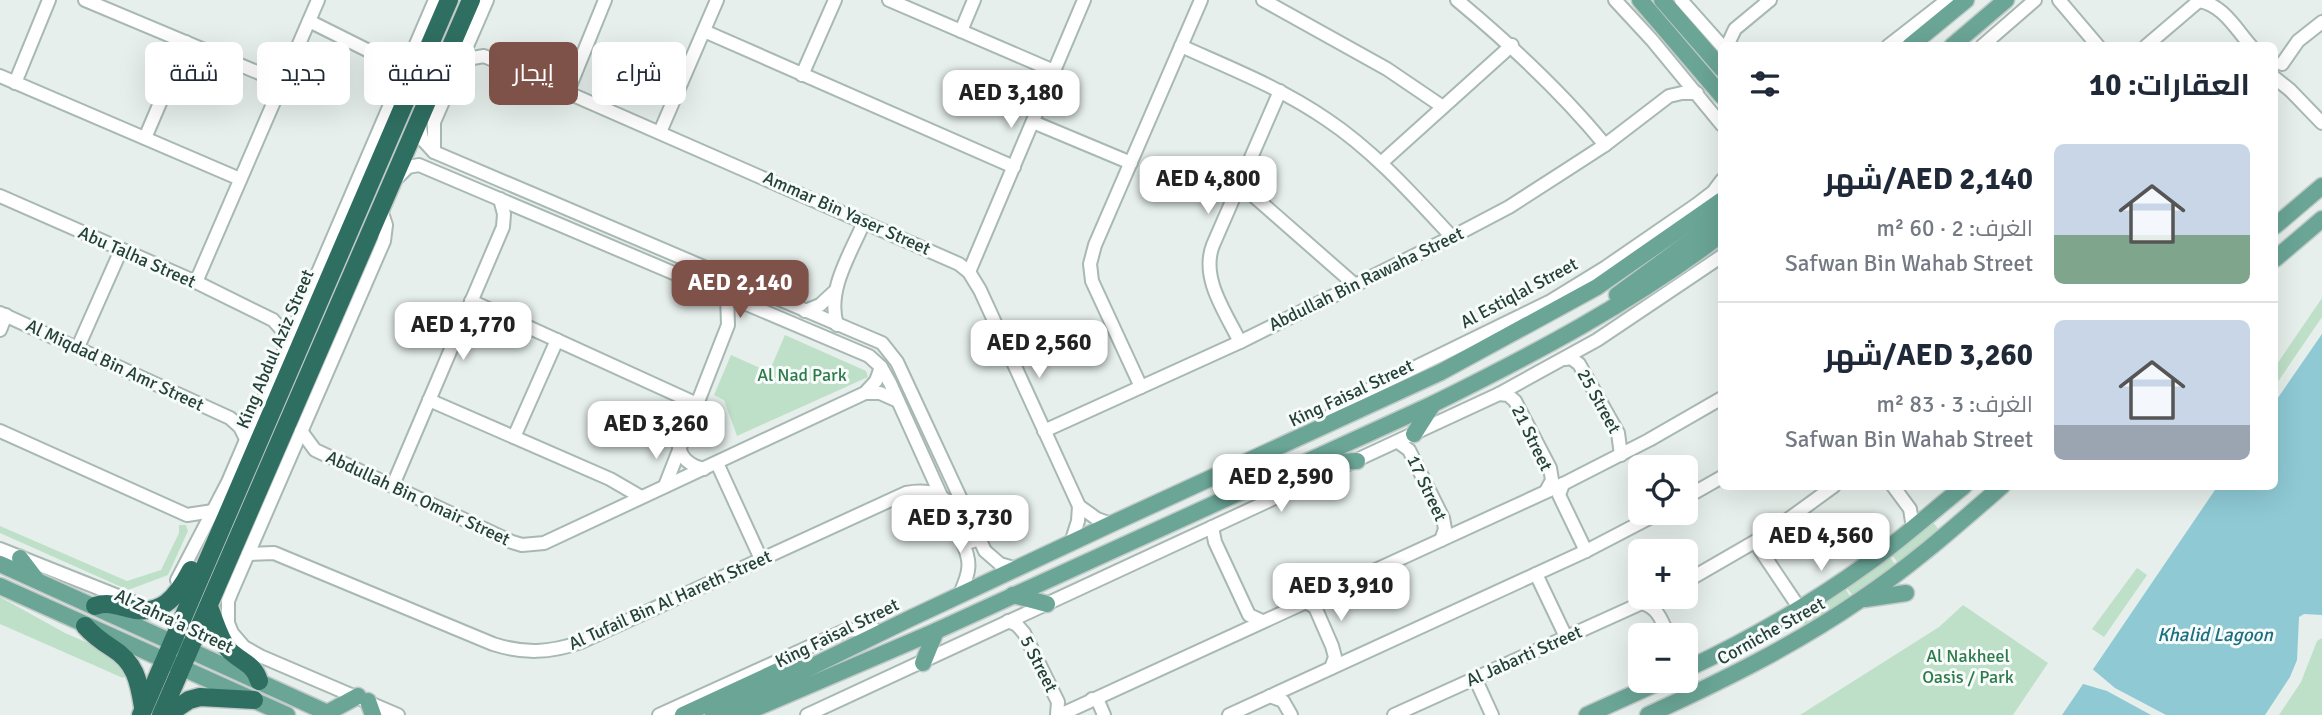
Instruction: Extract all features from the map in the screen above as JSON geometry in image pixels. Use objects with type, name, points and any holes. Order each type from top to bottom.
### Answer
[{"type":"highway","name":"King Abdul Aziz Street","points":[[425,42],[449,0]]},
{"type":"highway","points":[[459,42],[471,0]]},
{"type":"highway","name":"King Abdul Aziz Street","points":[[142,712],[209,554],[244,455],[316,308],[361,204],[399,105]]},
{"type":"highway","points":[[161,715],[381,210],[418,117],[426,105]]},
{"type":"highway","points":[[355,187],[361,204]]},
{"type":"highway","points":[[364,249],[383,243]]},
{"type":"highway","points":[[299,316],[316,308]]},
{"type":"highway","points":[[331,326],[339,343]]},
{"type":"highway","points":[[271,464],[290,457]]},
{"type":"highway","points":[[95,606],[109,603],[137,611],[164,605],[178,594],[195,564],[209,554]]},
{"type":"highway","points":[[209,607],[224,643],[253,667],[259,681]]},
{"type":"highway","points":[[85,626],[132,666],[139,682],[142,712]]},
{"type":"highway","points":[[167,715],[184,702],[200,696],[254,701]]},
{"type":"main road","points":[[1640,0],[1718,91]]},
{"type":"main road","points":[[1662,0],[1718,64]]},
{"type":"main road","points":[[1943,19],[1947,0]]},
{"type":"main road","points":[[1915,42],[1966,0]]},
{"type":"main road","points":[[1932,42],[1979,0]]},
{"type":"main road","points":[[1957,42],[2006,0]]},
{"type":"main road","points":[[1974,42],[1975,26]]},
{"type":"main road","points":[[1704,74],[1708,91],[1718,105]]},
{"type":"main road","points":[[2278,223],[2322,186]]},
{"type":"main road","name":"King Faisal Street","points":[[713,715],[909,619],[1441,372],[1563,307],[1634,263],[1718,203]]},
{"type":"main road","points":[[2278,256],[2322,219]]},
{"type":"main road","points":[[1605,311],[1622,290],[1718,221]]},
{"type":"main road","name":"King Faisal Street","points":[[740,715],[936,631],[1433,404],[1499,371],[1605,311],[1668,273],[1718,237]]},
{"type":"main road","points":[[1414,434],[1433,404]]},
{"type":"main road","points":[[1301,463],[1357,461]]},
{"type":"main road","name":"Corniche Street","points":[[1698,664],[1747,640],[1800,609],[1869,563],[1959,490]]},
{"type":"main road","name":"Corniche Street","points":[[1646,715],[1754,665],[1805,636],[1916,560],[1997,490]]},
{"type":"main road","points":[[20,558],[38,580]]},
{"type":"main road","name":"Al Zahra'a Street","points":[[0,564],[329,714]]},
{"type":"main road","points":[[0,586],[286,715]]},
{"type":"main road","points":[[1862,599],[1906,593]]},
{"type":"main road","points":[[1013,596],[1047,604]]},
{"type":"main road","points":[[682,715],[873,628],[896,619],[909,619]]},
{"type":"main road","points":[[923,663],[936,631]]},
{"type":"main road","points":[[765,715],[886,660],[899,647]]},
{"type":"main road","points":[[1587,715],[1636,693]]},
{"type":"main road","points":[[1646,715],[1639,708],[1641,700],[1654,693]]},
{"type":"main road","points":[[329,714],[367,704]]},
{"type":"street","points":[[15,83],[49,0]]},
{"type":"street","points":[[85,0],[186,42]]},
{"type":"street","points":[[300,42],[318,0]]},
{"type":"street","name":"King Abdul Aziz Street","points":[[422,42],[435,0]]},
{"type":"street","points":[[467,42],[487,0]]},
{"type":"street","points":[[578,66],[605,0]]},
{"type":"street","points":[[660,132],[718,0]]},
{"type":"street","points":[[802,75],[835,0]]},
{"type":"street","points":[[888,0],[1054,71]]},
{"type":"street","points":[[961,31],[974,0]]},
{"type":"street","points":[[969,272],[1084,0]]},
{"type":"street","points":[[1141,387],[1094,288],[1090,275],[1092,254],[1201,0]]},
{"type":"street","points":[[1263,0],[1387,69],[1443,107]]},
{"type":"street","points":[[1457,0],[1512,45],[1605,145]]},
{"type":"street","points":[[1615,0],[1718,120]]},
{"type":"street","points":[[1681,0],[1720,42]]},
{"type":"street","points":[[1727,42],[1735,29],[1770,0]]},
{"type":"street","points":[[1893,42],[1947,0]]},
{"type":"street","points":[[1987,42],[2035,0]]},
{"type":"street","points":[[2059,0],[2095,42]]},
{"type":"street","points":[[2151,42],[2200,1],[2219,9],[2248,42]]},
{"type":"street","points":[[309,21],[364,48]]},
{"type":"street","points":[[2278,66],[2288,46],[2322,22]]},
{"type":"street","points":[[1710,30],[1735,29]]},
{"type":"street","points":[[704,31],[1014,167]]},
{"type":"street","points":[[471,36],[484,56],[475,57]]},
{"type":"street","points":[[1381,163],[1512,45]]},
{"type":"street","points":[[1181,46],[1280,91],[1326,119],[1381,163],[1452,237]]},
{"type":"street","name":"Ammar Bin Yaser Street","points":[[484,56],[489,58]]},
{"type":"street","points":[[1669,96],[1677,70]]},
{"type":"street","points":[[2278,70],[2290,90],[2322,123]]},
{"type":"street","points":[[0,76],[240,179]]},
{"type":"street","points":[[1240,342],[1212,283],[1208,262],[1280,91]]},
{"type":"street","points":[[1669,96],[1697,93]]},
{"type":"street","name":"Ammar Bin Yaser Street","points":[[578,95],[947,257],[969,272],[980,290],[1079,506]]},
{"type":"street","name":"Abdullah Bin Rawaha Street","points":[[1044,431],[1240,342],[1452,237],[1509,206],[1605,145],[1669,96]]},
{"type":"street","points":[[145,138],[159,105]]},
{"type":"street","points":[[196,282],[273,105]]},
{"type":"street","name":"King Abdul Aziz Street","points":[[160,598],[174,585],[244,455],[287,344],[390,105]]},
{"type":"street","points":[[434,152],[434,122],[439,105]]},
{"type":"street","points":[[418,117],[422,139],[434,152],[882,343],[893,355],[985,551],[994,561],[1017,569]]},
{"type":"street","points":[[1032,122],[1131,163]]},
{"type":"street","points":[[435,172],[433,167],[440,161],[457,168],[465,167]]},
{"type":"street","points":[[390,184],[413,165],[435,172],[861,352],[881,367],[968,556],[969,570],[958,596]]},
{"type":"street","points":[[1240,184],[1354,284]]},
{"type":"street","name":"Al Estiqlal Street","points":[[1328,425],[1329,417],[1338,405],[1549,302],[1606,267],[1696,205],[1718,185]]},
{"type":"street","name":"Abu Talha Street","points":[[0,197],[196,282],[273,320]]},
{"type":"street","points":[[393,485],[503,227],[504,214],[500,199]]},
{"type":"street","points":[[503,227],[525,209]]},
{"type":"street","points":[[248,555],[383,243],[386,225],[381,210]]},
{"type":"street","points":[[837,325],[834,292],[864,222]]},
{"type":"street","points":[[78,347],[121,250]]},
{"type":"street","points":[[807,715],[1499,394],[1565,359],[1633,317],[1718,259]]},
{"type":"street","points":[[805,310],[820,305],[834,292]]},
{"type":"street","points":[[727,296],[728,326]]},
{"type":"street","points":[[471,301],[696,404]]},
{"type":"street","points":[[664,486],[728,326],[738,316],[754,308]]},
{"type":"street","points":[[0,330],[3,314]]},
{"type":"street","name":"Al Miqdad Bin Amr Street","points":[[3,314],[230,418],[240,427],[244,455]]},
{"type":"street","points":[[273,320],[289,320],[299,316]]},
{"type":"street","points":[[273,320],[282,330],[287,344]]},
{"type":"street","points":[[514,437],[557,340]]},
{"type":"street","name":"25 Street","points":[[1565,359],[1574,360],[1579,365],[1618,433],[1621,454]]},
{"type":"street","points":[[865,393],[876,381],[881,367]]},
{"type":"street","points":[[865,393],[880,393],[910,409],[929,449],[940,456]]},
{"type":"street","name":"Abdullah Bin Omair Street","points":[[301,431],[315,450],[522,545],[544,543],[865,393]]},
{"type":"street","name":"21 Street","points":[[1499,394],[1508,395],[1515,401],[1550,468],[1552,480],[1546,491]]},
{"type":"street","points":[[429,400],[610,479],[641,497]]},
{"type":"street","points":[[1058,715],[1563,484],[1718,400]]},
{"type":"street","points":[[230,418],[258,414]]},
{"type":"street","points":[[0,431],[187,515],[199,535]]},
{"type":"street","name":"17 Street","points":[[1398,442],[1409,450],[1443,518],[1445,529],[1441,540]]},
{"type":"street","points":[[679,447],[685,460],[704,469]]},
{"type":"street","name":"Abdullah Bin Omair Street","points":[[290,457],[315,450]]},
{"type":"street","points":[[717,463],[761,559]]},
{"type":"street","points":[[906,493],[920,477],[925,463]]},
{"type":"street","points":[[610,479],[617,494],[615,509]]},
{"type":"street","points":[[1698,491],[1718,479]]},
{"type":"street","name":"21 Street","points":[[1563,484],[1559,495],[1586,551]]},
{"type":"street","points":[[1698,575],[1755,542],[1828,490]]},
{"type":"street","points":[[1896,490],[1910,509],[1913,528]]},
{"type":"street","name":"Al Tufail Bin Al Hareth Street","points":[[248,555],[274,553],[493,644],[528,652],[564,648],[581,642],[906,493],[926,492],[941,496]]},
{"type":"street","points":[[941,496],[953,507],[972,543],[976,540],[976,532]]},
{"type":"street","points":[[1079,506],[1097,519],[1111,524]]},
{"type":"street","points":[[1071,543],[1078,522],[1079,506]]},
{"type":"street","points":[[187,515],[213,511]]},
{"type":"street","points":[[1229,715],[1586,551],[1636,525]]},
{"type":"street","points":[[1212,527],[1215,541],[1249,615],[1262,621]]},
{"type":"street","points":[[258,530],[274,553]]},
{"type":"street","points":[[1755,542],[1800,609]]},
{"type":"street","name":"Al Zahra'a Street","points":[[0,549],[130,601],[148,602],[160,598]]},
{"type":"street","name":"Al Zahra'a Street","points":[[248,555],[228,601],[227,612],[232,633],[244,647],[367,704],[398,715]]},
{"type":"street","points":[[1536,574],[1566,636]]},
{"type":"street","points":[[1305,602],[1315,607],[1332,646],[1335,657],[1331,668]]},
{"type":"street","name":"Al Jabarti Street","points":[[1394,715],[1628,609]]},
{"type":"street","name":"5 Street","points":[[1008,621],[1017,625],[1024,633],[1058,702],[1058,715]]},
{"type":"street","points":[[659,715],[844,631],[873,628]]},
{"type":"street","points":[[1475,678],[1492,715]]},
{"type":"street","points":[[1270,696],[1283,701],[1292,715]]},
{"type":"street","points":[[1092,699],[1098,701],[1104,715]]},
{"type":"green space","points":[[2322,298],[2322,317],[2278,382],[2278,363]]},
{"type":"green space","name":"Al Nad Park","points":[[785,335],[866,371],[868,377],[737,436],[724,400],[714,395],[731,355],[769,372]]},
{"type":"green space","points":[[1932,521],[1939,530],[1899,564],[1892,555]]},
{"type":"green space","points":[[179,525],[186,525],[188,531],[168,575],[128,590],[0,533],[0,526],[127,581],[161,570],[179,533]]},
{"type":"green space","points":[[1889,556],[1896,566],[1854,597],[1847,588]]},
{"type":"green space","points":[[2137,568],[2147,575],[2104,637],[2092,629]]},
{"type":"green space","points":[[1845,588],[1851,598],[1806,627],[1800,618]]},
{"type":"green space","points":[[0,597],[65,633],[104,650],[130,673],[123,678],[0,624]]},
{"type":"green space","name":"Al Nakheel Oasis / Park","points":[[1963,605],[2048,663],[2013,715],[1800,715],[1939,627]]},
{"type":"green space","points":[[2322,638],[2322,715],[2279,715],[2301,682],[2317,641]]},
{"type":"water","name":"Khalid Lagoon","points":[[2322,334],[2322,615],[2304,614],[2299,617],[2297,660],[2290,677],[2265,715],[2062,715],[2215,490],[2278,490],[2278,398]]},
{"type":"pier","points":[[2090,667],[2115,688],[2166,715],[2151,715],[2107,691],[2080,683]]}]
